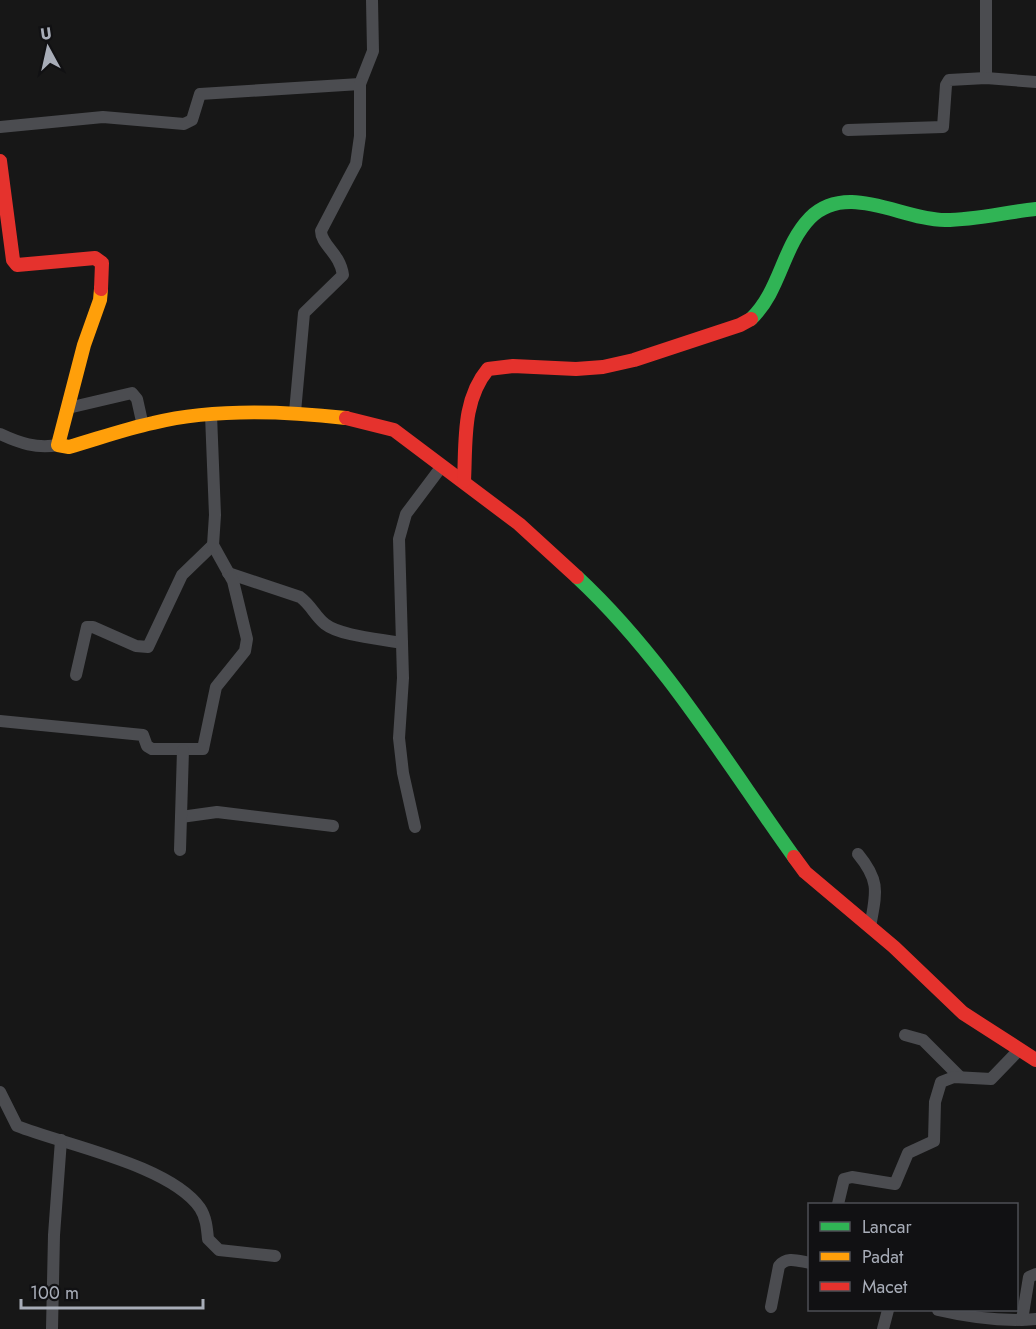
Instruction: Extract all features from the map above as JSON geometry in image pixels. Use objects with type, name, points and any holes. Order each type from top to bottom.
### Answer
[{"type":"street","points":[[295,412],[304,313],[343,275],[341,262],[322,239],[321,231],[356,164],[360,136],[360,84],[373,51],[372,0]]},
{"type":"street","points":[[986,0],[986,78]]},
{"type":"street","points":[[848,130],[943,127],[946,85],[949,80],[986,78],[1036,82]]},
{"type":"street","points":[[0,127],[103,117],[183,124],[192,120],[200,94],[360,84]]},
{"type":"street","points":[[0,161],[3,215],[16,265],[94,258],[102,263],[100,300],[84,345],[68,408],[60,429],[58,445]]},
{"type":"street","points":[[464,481],[471,401],[478,381],[488,369],[513,366],[562,370],[604,368],[747,322],[767,303],[779,282],[791,241],[808,218],[831,203],[861,203],[933,219],[1036,208]]},
{"type":"street","points":[[68,408],[132,393],[137,399],[143,426]]},
{"type":"street","points":[[0,434],[19,443],[40,447],[58,445],[69,447],[143,426],[211,415],[295,412],[378,424],[411,441],[519,524],[610,608],[677,693],[805,872],[870,927],[963,1013],[1018,1051],[1036,1060]]},
{"type":"street","points":[[0,721],[143,735],[149,748],[203,749],[216,687],[238,661],[247,645],[240,605],[228,573],[213,545],[215,515],[211,415]]},
{"type":"street","points":[[415,827],[403,772],[399,738],[399,716],[403,698],[400,527],[406,514],[442,466]]},
{"type":"street","points":[[76,675],[87,627],[93,627],[136,646],[148,647],[182,575],[213,545]]},
{"type":"street","points":[[228,573],[300,597],[309,604],[322,621],[333,629],[402,643]]},
{"type":"street","points":[[180,850],[183,750]]},
{"type":"street","points":[[181,817],[217,812],[333,826]]},
{"type":"street","points":[[858,854],[872,871],[876,880],[870,927]]},
{"type":"street","points":[[905,1035],[923,1040],[960,1077]]},
{"type":"street","points":[[838,1203],[844,1179],[895,1184],[908,1153],[934,1141],[936,1096],[941,1082],[947,1078],[960,1077],[991,1079],[1018,1051]]},
{"type":"street","points":[[0,1092],[17,1126],[137,1167],[187,1195],[201,1209],[208,1239],[219,1250],[275,1256]]},
{"type":"street","points":[[52,1329],[54,1235],[61,1140]]},
{"type":"street","points":[[771,1307],[779,1266],[783,1261],[790,1259],[808,1263]]},
{"type":"street","points":[[1022,1320],[1029,1277],[1036,1274]]},
{"type":"street","points":[[883,1329],[888,1311]]},
{"type":"street","points":[[944,1311],[980,1319],[1036,1319]]},
{"type":"traffic: fast","points":[[751,319],[769,295],[801,229],[810,218],[825,207],[858,202],[945,220],[1036,209]]},
{"type":"traffic: fast","points":[[577,577],[638,641],[666,676],[794,857]]},
{"type":"traffic: slow","points":[[101,289],[100,300],[84,345],[58,445],[69,447],[142,425],[200,415],[249,412],[346,418]]},
{"type":"traffic: jam","points":[[0,161],[13,260],[17,265],[95,258],[102,263],[101,289]]},
{"type":"traffic: jam","points":[[464,481],[467,422],[474,394],[488,369],[513,366],[576,369],[603,367],[634,360],[740,325],[751,319]]},
{"type":"traffic: jam","points":[[346,418],[394,430],[519,524],[577,577]]},
{"type":"traffic: jam","points":[[794,857],[805,872],[894,947],[963,1013],[1036,1060]]}]
